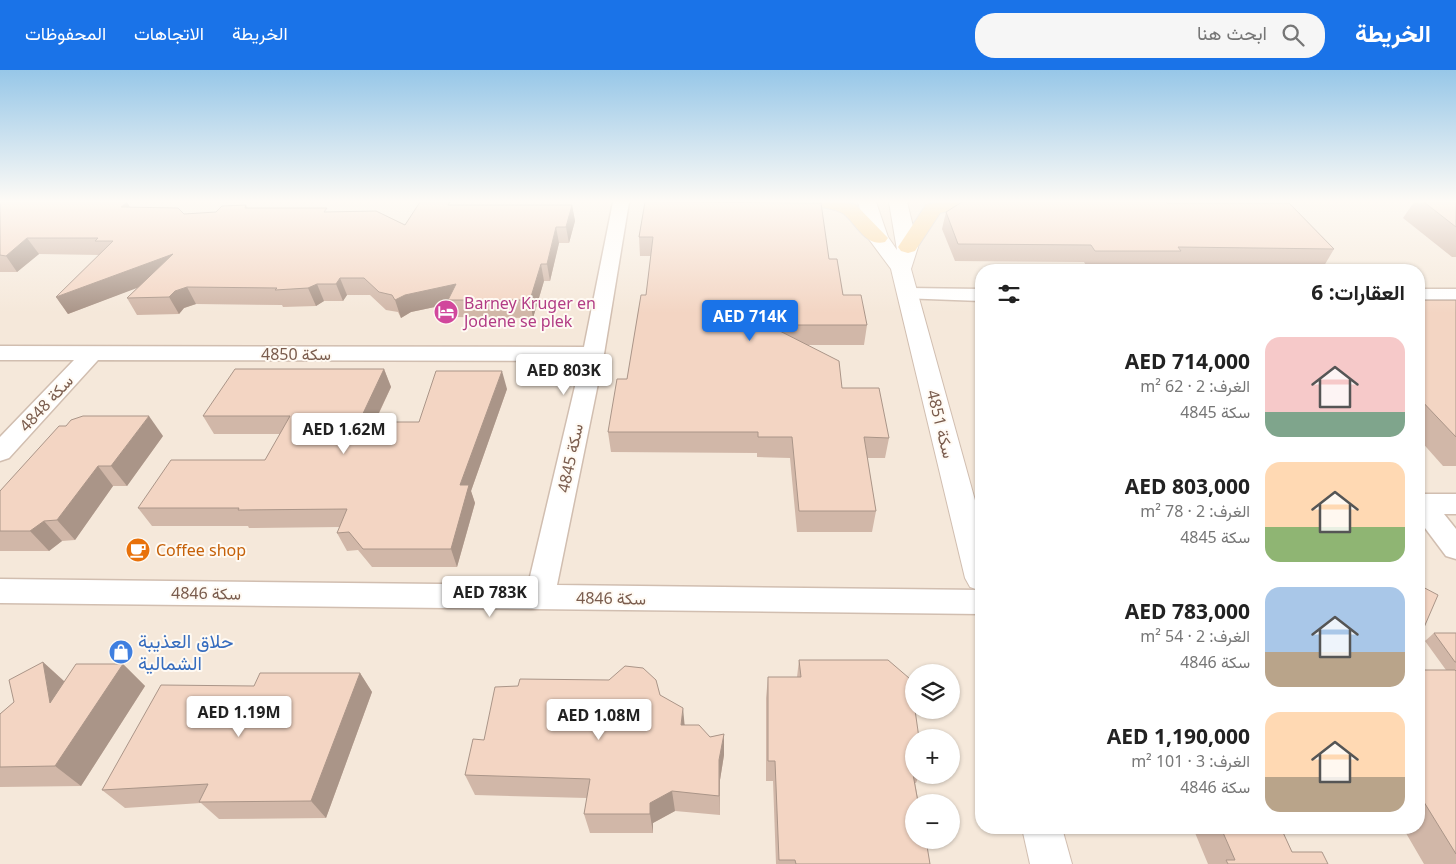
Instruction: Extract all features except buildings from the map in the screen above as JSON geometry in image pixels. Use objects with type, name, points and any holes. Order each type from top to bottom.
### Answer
[{"type":"main road","points":[[905,258],[916,239]]},
{"type":"street","name":"سكة 4845","points":[[540,597],[615,239]]},
{"type":"street","name":"سكة 4851","points":[[879,239],[905,258]]},
{"type":"street","name":"سكة 4851","points":[[903,239],[908,294],[975,555]]},
{"type":"street","points":[[908,294],[975,295]]},
{"type":"street","points":[[1425,295],[1456,295]]},
{"type":"street","name":"سكة 4850","points":[[0,353],[592,354]]},
{"type":"street","name":"سكة 4848","points":[[0,452],[92,353]]},
{"type":"street","points":[[1425,503],[1456,504]]},
{"type":"street","points":[[1425,509],[1456,548]]},
{"type":"street","name":"سكة 4846","points":[[0,591],[975,602]]},
{"type":"street","points":[[1044,834],[1051,864]]},
{"type":"shaded area","points":[[0,239],[1456,239],[1456,864],[0,864]]},
{"type":"place","name":"Barney Kruger en Jodene se plek","points":[[446,312]]},
{"type":"place","name":"Coffee shop","points":[[138,550]]},
{"type":"place","name":"حلاق العذيبة الشمالية","points":[[121,652]]}]
